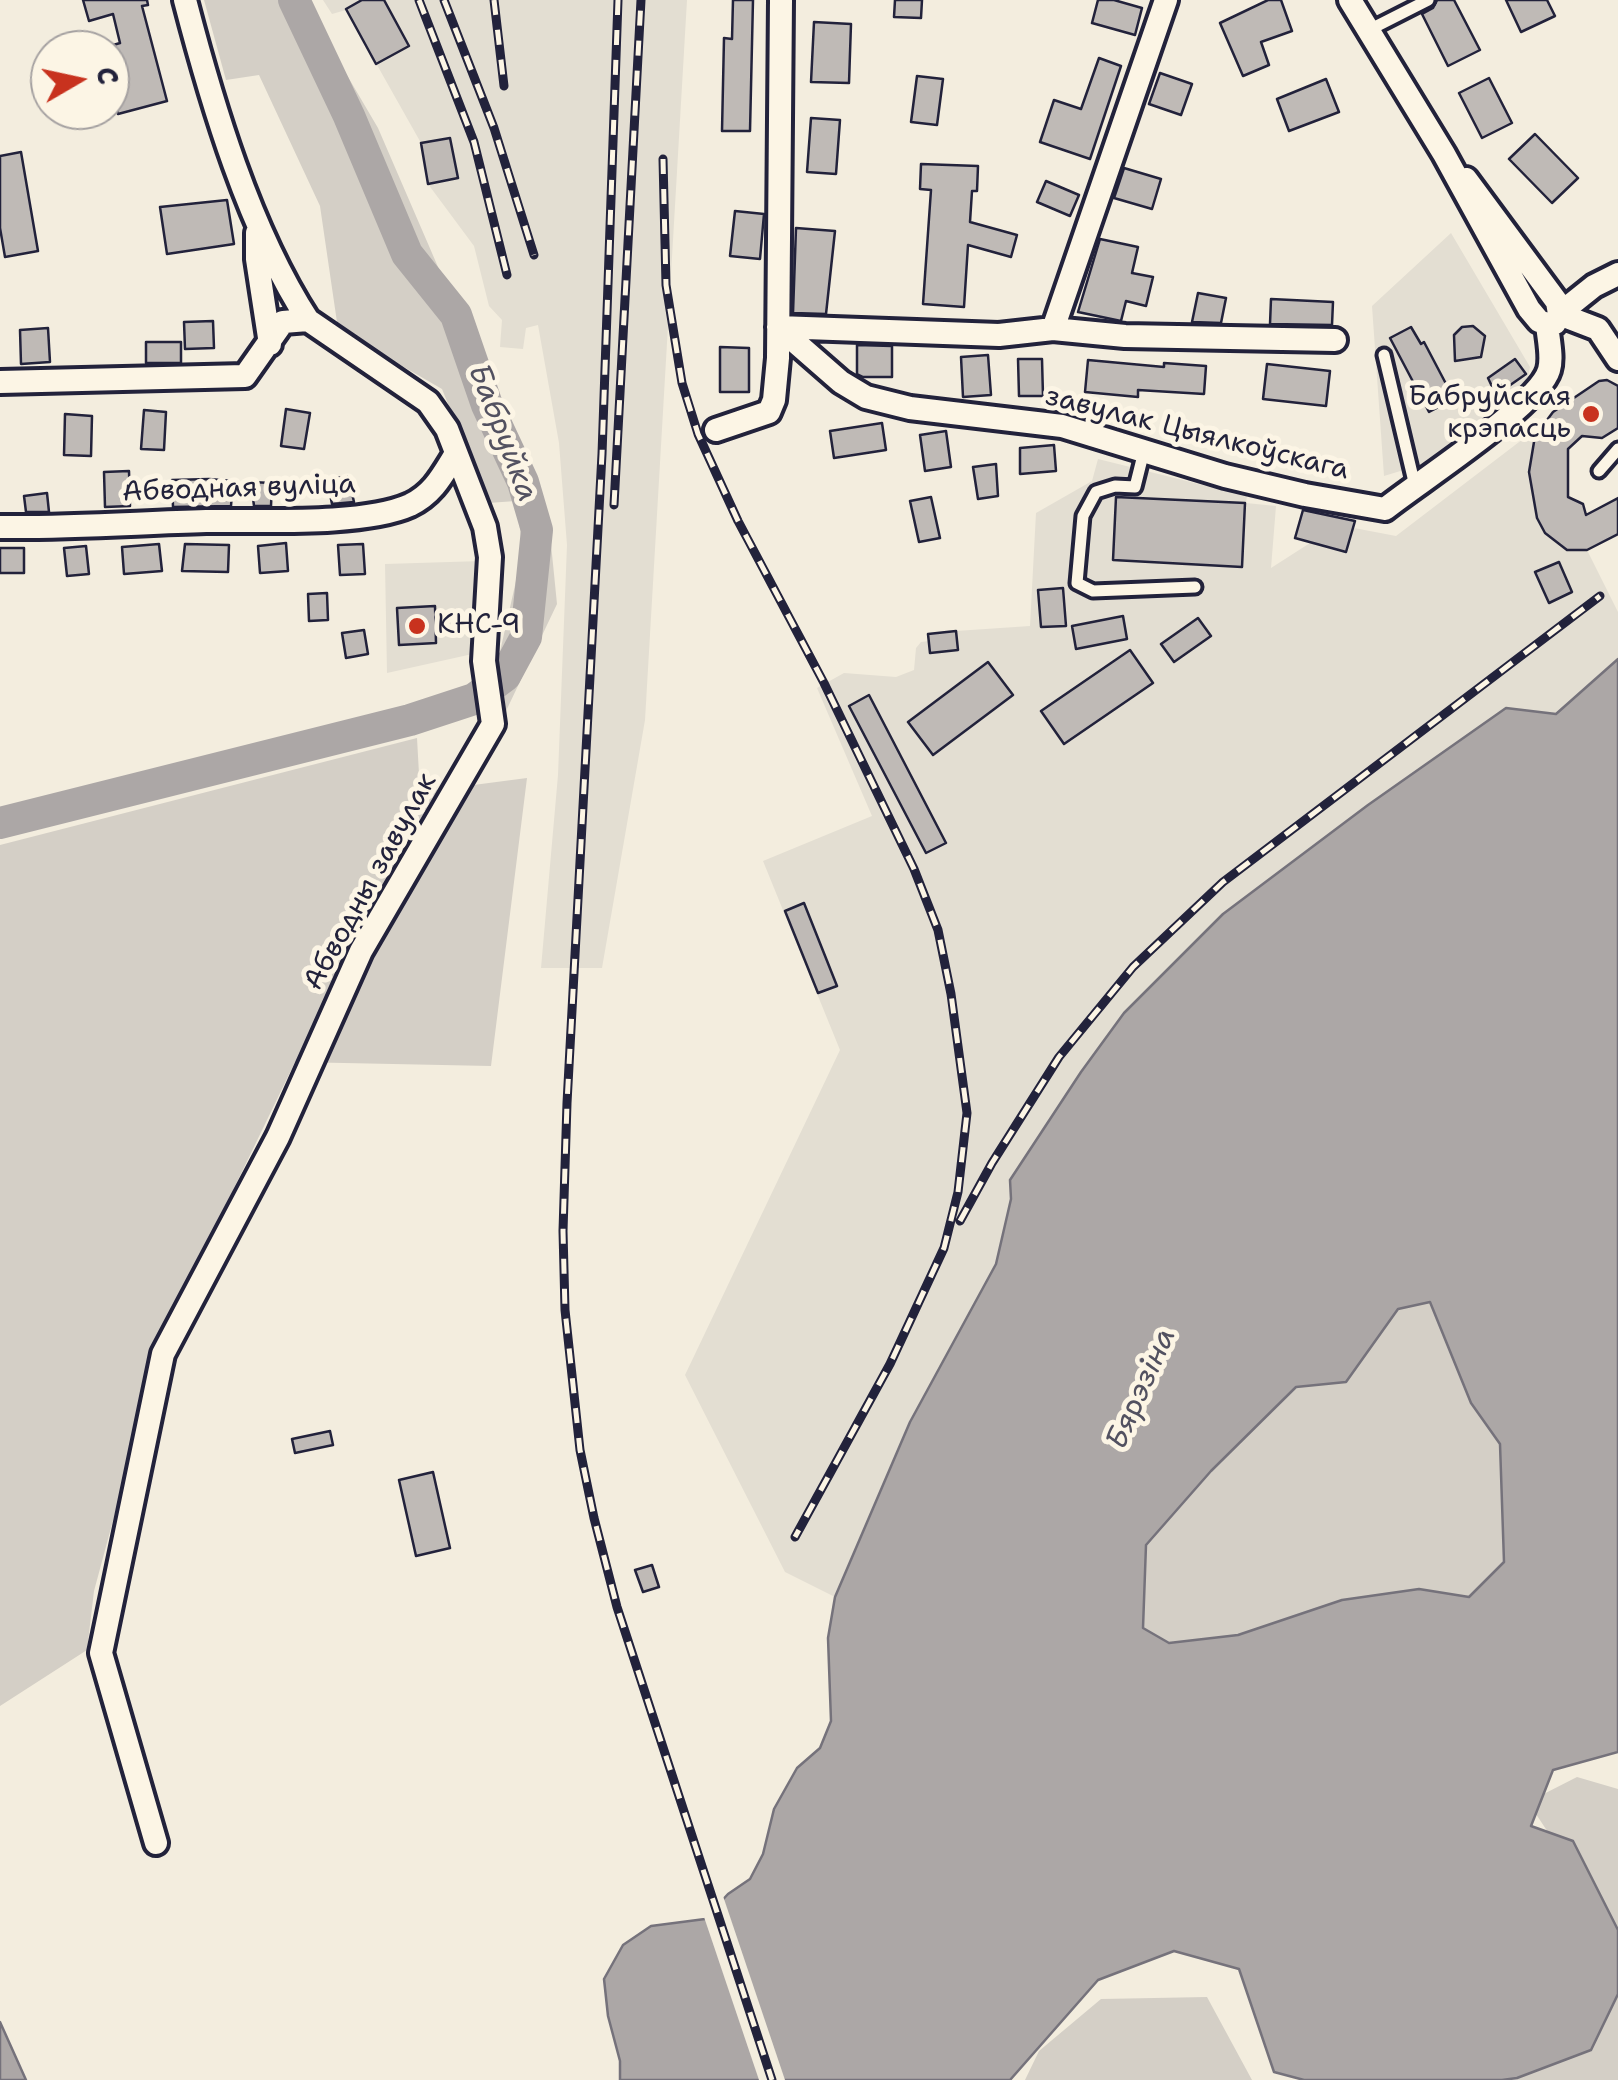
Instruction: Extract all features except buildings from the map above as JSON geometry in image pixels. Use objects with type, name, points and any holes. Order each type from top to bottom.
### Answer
[{"type":"street","points":[[0,382],[245,376],[283,322],[308,320],[280,275],[257,224],[184,0]]},
{"type":"street","points":[[716,430],[769,412],[778,358],[781,0]]},
{"type":"street","points":[[1053,329],[1166,0]]},
{"type":"street","points":[[1350,0],[1444,154],[1529,309],[1539,321],[1553,319],[1598,329],[1618,360]]},
{"type":"street","points":[[257,224],[257,259],[270,344]]},
{"type":"street","points":[[1553,319],[1594,286],[1618,274]]},
{"type":"street","name":"завулак Цыялкоўскага","points":[[778,327],[841,382],[866,397],[910,408],[1062,426],[1289,492],[1385,509],[1513,412],[1539,386],[1549,370],[1553,319]]},
{"type":"street","name":"Абводны завулак","points":[[156,1843],[101,1653],[163,1354],[278,1137],[361,952],[494,724],[484,661],[490,557],[476,501],[447,429],[428,402],[308,320]]},
{"type":"street","points":[[778,327],[999,335],[1053,329],[1125,336],[1335,340]]},
{"type":"street","name":"Абводная вуліца","points":[[0,527],[295,520],[370,514],[406,507],[420,499],[434,488],[455,455]]},
{"type":"lane","points":[[1367,31],[1428,0]]},
{"type":"lane","points":[[1384,355],[1416,486]]},
{"type":"lane","points":[[1599,472],[1618,449]]},
{"type":"lane","points":[[1144,452],[1135,487],[1115,486],[1096,492],[1083,516],[1076,583],[1092,591],[1195,587]]},
{"type":"shaded area","points":[[204,0],[309,0],[324,36],[378,128],[549,524],[557,604],[506,711],[499,656],[523,550],[516,501],[488,503],[442,389],[338,329],[320,206],[259,75],[226,80]]},
{"type":"shaded area","points":[[323,0],[687,0],[645,720],[602,968],[541,968],[558,775],[567,545],[559,443],[538,325],[526,328],[523,349],[500,347],[502,320],[489,306],[474,246],[428,184],[421,143],[346,10],[332,14]]},
{"type":"shaded area","points":[[1451,233],[1530,367],[1525,390],[1443,458],[1384,476],[1372,306]]},
{"type":"shaded area","points":[[1540,426],[1529,472],[1537,518],[1545,533],[1560,545],[1587,550],[1618,612],[1618,659],[1556,715],[1506,708],[1368,805],[1223,914],[1124,1013],[1010,1180],[1011,1199],[996,1264],[910,1422],[835,1597],[785,1572],[685,1375],[840,1050],[763,861],[872,816],[817,688],[844,673],[896,677],[914,670],[916,648],[921,642],[929,641],[930,653],[956,631],[1030,626],[1036,513],[1092,481],[1098,459],[1247,496],[1246,503],[1276,506],[1271,568],[1310,543],[1295,538],[1304,507],[1355,521],[1354,528],[1396,536]]},
{"type":"shaded area","points":[[482,561],[477,653],[387,673],[385,564]]},
{"type":"shaded area","points":[[417,738],[420,792],[527,778],[491,1066],[295,1062],[163,1335],[94,1591],[87,1650],[0,1706],[0,845]]},
{"type":"shaded area","points":[[1429,1301],[1471,1403],[1500,1444],[1504,1562],[1469,1597],[1419,1589],[1342,1600],[1238,1635],[1168,1644],[1143,1628],[1146,1545],[1211,1471],[1296,1387],[1346,1382],[1398,1309]]},
{"type":"shaded area","points":[[1577,1777],[1618,1789],[1618,1938],[1528,1802]]},
{"type":"shaded area","points":[[1618,1994],[1618,2080],[1509,2080],[1591,2051]]},
{"type":"shaded area","points":[[1207,1997],[1252,2080],[1025,2080],[1039,2051],[1101,1999]]},
{"type":"water","name":"Бярэзіна","points":[[1618,659],[1618,1752],[1553,1770],[1531,1826],[1573,1841],[1618,1930],[1618,1994],[1591,2050],[1502,2080],[1304,2080],[1274,2072],[1239,1969],[1174,1951],[1098,1980],[1010,2080],[620,2080],[604,1979],[623,1945],[651,1926],[705,1919],[728,1894],[750,1879],[763,1854],[774,1809],[797,1768],[820,1748],[831,1721],[828,1638],[835,1597],[910,1422],[996,1264],[1011,1199],[1010,1180],[1081,1072],[1124,1013],[1223,914],[1506,708],[1556,714]],"holes":[[[1430,1302],[1471,1403],[1500,1444],[1504,1562],[1469,1597],[1419,1589],[1342,1600],[1238,1635],[1169,1643],[1143,1628],[1146,1545],[1211,1471],[1296,1387],[1346,1382],[1398,1309]]]},
{"type":"water","points":[[0,2022],[26,2080],[0,2080]]},
{"type":"pier","points":[[722,1893],[785,2080],[759,2080],[703,1914]]},
{"type":"waterway","name":"Бабруйка","points":[[0,823],[410,720],[474,699],[505,676],[526,637],[537,530],[523,482],[487,405],[456,315],[407,254],[349,116],[294,0]]},
{"type":"railway","points":[[419,0],[474,142],[507,275]]},
{"type":"railway","points":[[444,0],[494,128],[534,255]]},
{"type":"railway","points":[[494,0],[504,86]]},
{"type":"railway","points":[[618,0],[602,454],[567,1103],[565,1310],[580,1450],[617,1607],[772,2080]]},
{"type":"railway","points":[[614,505],[641,0]]},
{"type":"railway","points":[[663,159],[666,285],[682,383],[698,434],[914,869],[938,930],[967,1113],[958,1192],[944,1248],[890,1364],[795,1537]]},
{"type":"railway","points":[[960,1221],[1059,1057],[1133,967],[1223,882],[1600,596]]},
{"type":"place","name":"Бабруйская крэпасць","points":[[1591,414]]},
{"type":"place","name":"КНС-9","points":[[417,626]]}]
